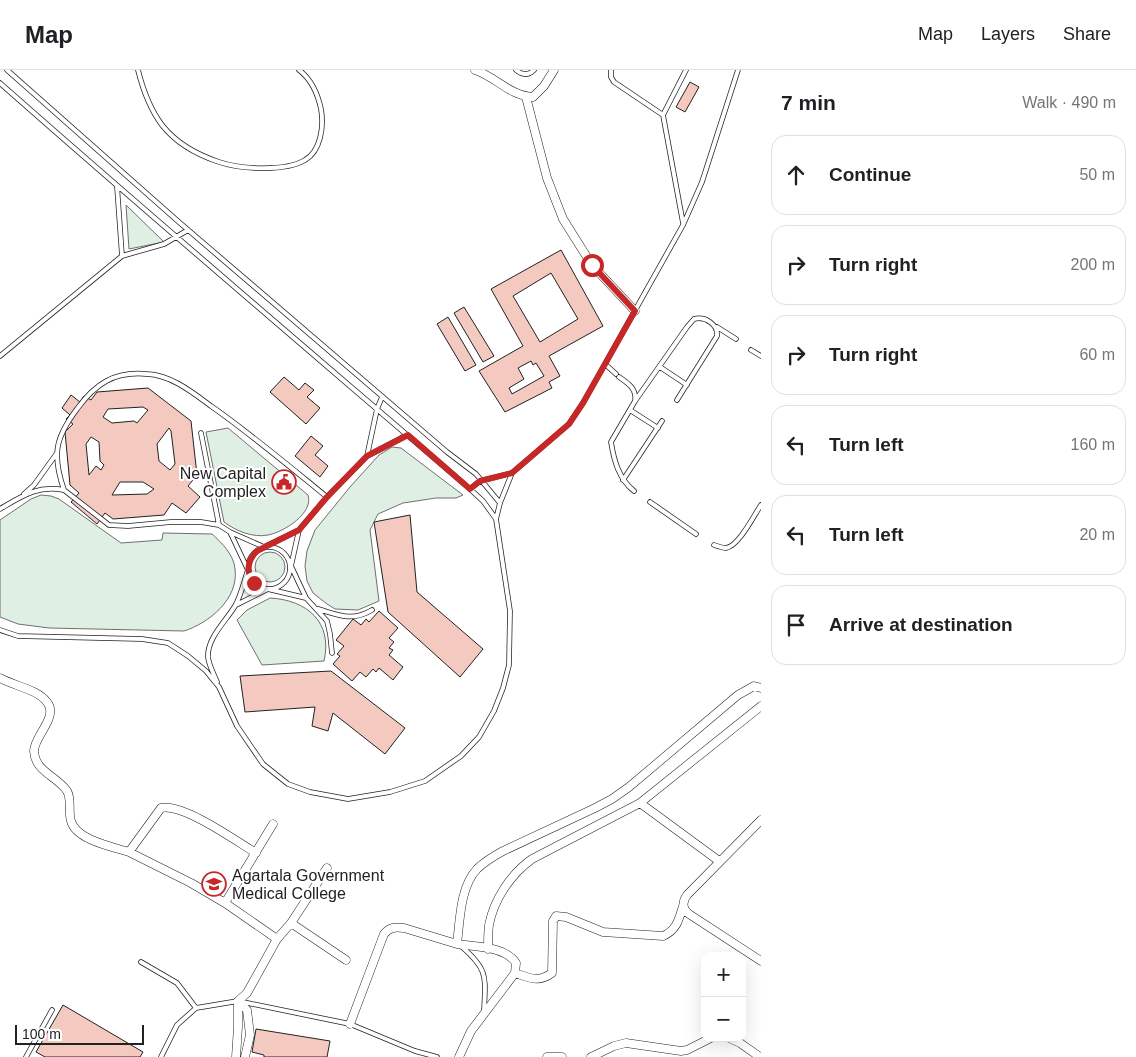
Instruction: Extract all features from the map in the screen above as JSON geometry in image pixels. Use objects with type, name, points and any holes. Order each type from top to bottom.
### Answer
[{"type":"street","points":[[475,70],[495,79],[513,92],[526,97],[533,97],[544,86],[554,70]]},
{"type":"street","points":[[526,97],[547,178],[563,219],[592,265],[635,311]]},
{"type":"street","points":[[0,678],[34,693],[47,702],[51,708],[50,717],[34,750],[35,756],[40,768],[67,791],[71,822],[77,831],[93,841],[129,852],[191,883],[226,903],[277,939]]},
{"type":"street","points":[[458,944],[461,913],[469,881],[476,870],[487,860],[612,799],[629,787],[738,695],[748,688],[760,686]]},
{"type":"street","points":[[488,949],[489,924],[495,906],[510,878],[520,868],[532,859],[640,803],[761,706]]},
{"type":"street","points":[[640,803],[719,861]]},
{"type":"street","points":[[129,852],[161,808],[166,807],[178,809],[196,818],[256,853]]},
{"type":"street","points":[[515,973],[535,979],[544,979],[552,974],[553,921],[556,916],[566,917],[603,932],[663,936],[671,933],[676,926],[683,906],[683,900],[761,820]]},
{"type":"street","points":[[226,903],[273,824]]},
{"type":"street","points":[[236,1057],[238,1001],[247,993],[277,939],[291,923],[327,868]]},
{"type":"street","points":[[683,906],[689,914],[761,961]]},
{"type":"street","points":[[291,923],[346,960]]},
{"type":"street","points":[[350,1024],[384,934],[388,929],[395,927],[404,928],[458,944],[508,954],[516,963],[515,973],[465,1041],[459,1057]]},
{"type":"street","points":[[238,1001],[247,1010],[250,1035],[245,1057]]},
{"type":"street","points":[[591,1057],[614,1046],[626,1043],[687,1050],[703,1042]]},
{"type":"street","points":[[738,1042],[760,1057]]},
{"type":"street","points":[[547,1057],[562,1057]]},
{"type":"lane","points":[[6,70],[382,397],[476,474],[500,503]]},
{"type":"lane","points":[[138,70],[149,104],[163,125],[177,139],[194,152],[221,163],[255,168],[292,165],[304,161],[312,155],[319,142],[322,129],[319,100],[313,88],[299,70]]},
{"type":"lane","points":[[516,70],[524,74],[529,74],[534,70]]},
{"type":"lane","points":[[611,70],[611,77],[618,85],[664,115]]},
{"type":"lane","points":[[683,225],[664,115],[686,70]]},
{"type":"lane","points":[[470,489],[480,481],[512,473],[569,424],[683,225],[702,182],[738,70]]},
{"type":"lane","points":[[0,83],[116,186],[178,237],[470,489],[483,501],[496,519]]},
{"type":"lane","points":[[116,186],[122,256]]},
{"type":"lane","points":[[0,356],[122,256],[164,244],[188,230]]},
{"type":"lane","points":[[634,491],[623,480],[611,442],[635,401],[694,319],[701,318],[736,339]]},
{"type":"lane","points":[[677,400],[718,336],[718,330],[715,326]]},
{"type":"lane","points":[[751,350],[761,356]]},
{"type":"lane","points":[[605,364],[634,390],[635,401]]},
{"type":"lane","points":[[660,367],[687,385]]},
{"type":"lane","points":[[64,490],[58,472],[57,453],[66,424],[89,392],[107,380],[128,374],[154,375],[169,379],[184,388],[237,424],[327,497]]},
{"type":"lane","points":[[367,456],[377,409],[382,397]]},
{"type":"lane","points":[[630,410],[658,428]]},
{"type":"lane","points":[[623,480],[662,421]]},
{"type":"lane","points":[[201,433],[219,525]]},
{"type":"lane","points":[[408,435],[367,456],[327,497],[299,530],[264,547],[252,556],[236,605],[223,622],[210,647],[208,655],[210,665],[237,726],[263,764],[288,784],[310,792],[348,799],[390,792],[425,781],[461,756],[479,737],[494,711],[509,665],[510,612],[496,519],[512,473]]},
{"type":"lane","points":[[22,496],[34,484],[57,453]]},
{"type":"lane","points":[[0,509],[22,496],[50,488],[64,490],[108,524],[128,526],[171,522],[200,522],[219,525],[264,547],[271,547],[284,553],[289,559],[306,598],[327,621],[332,653]]},
{"type":"lane","points":[[650,502],[696,534]]},
{"type":"lane","points":[[714,545],[726,548],[733,544],[740,538],[761,505]]},
{"type":"lane","points":[[236,605],[268,589],[282,585],[287,580],[299,530]]},
{"type":"lane","points":[[230,532],[254,583],[268,589],[306,598]]},
{"type":"lane","points":[[318,609],[345,617],[363,616],[372,610]]},
{"type":"lane","points":[[0,630],[18,636],[142,639],[168,643],[206,671],[219,687]]},
{"type":"lane","points":[[458,944],[471,955],[484,973],[486,980],[484,1013]]},
{"type":"lane","points":[[141,962],[177,983],[196,1008]]},
{"type":"lane","points":[[161,1057],[177,1025],[196,1008],[238,1001],[350,1024],[415,1051],[437,1057]]},
{"type":"lane","points":[[26,1057],[52,1010]]},
{"type":"green space","points":[[126,205],[164,242],[129,249]]},
{"type":"green space","points":[[228,428],[308,495],[309,502],[307,508],[289,526],[275,533],[256,536],[239,531],[224,522],[206,432]]},
{"type":"green space","points":[[392,447],[401,448],[463,495],[456,498],[436,498],[403,503],[378,514],[370,530],[379,601],[358,610],[335,609],[313,593],[307,581],[305,566],[307,551],[315,530],[350,487],[379,455]]},
{"type":"green space","points":[[41,495],[59,499],[121,543],[162,540],[163,533],[212,534],[230,554],[234,564],[235,580],[227,600],[212,616],[184,631],[49,628],[18,624],[0,617],[0,520],[31,499]]},
{"type":"green space","points":[[270,552],[281,556],[285,567],[281,578],[270,582],[259,578],[255,567],[259,556]]},
{"type":"green space","points":[[270,598],[295,603],[306,609],[321,624],[325,635],[326,647],[324,661],[262,665],[237,620],[247,610]]},
{"type":"building","points":[[690,82],[699,87],[685,112],[676,107]]},
{"type":"building","points":[[561,250],[603,326],[549,356],[560,376],[549,382],[552,388],[505,412],[479,371],[523,346],[491,289]],"holes":[[[551,273],[578,319],[540,342],[513,296]],[[531,361],[533,365],[536,363],[544,376],[512,394],[509,388],[524,379],[518,368]]]},
{"type":"building","points":[[464,307],[494,356],[483,362],[454,313]]},
{"type":"building","points":[[448,317],[476,365],[465,371],[437,324]]},
{"type":"building","points":[[284,377],[299,390],[305,383],[314,390],[307,397],[320,408],[306,424],[270,392]]},
{"type":"building","points":[[148,388],[191,421],[197,475],[188,486],[200,497],[186,513],[172,503],[164,515],[113,519],[105,513],[97,524],[71,502],[79,493],[70,485],[65,432],[73,424],[66,419],[70,415],[62,408],[71,395],[80,402],[84,396],[91,400],[97,392]],"holes":[[[143,407],[148,410],[137,423],[134,421],[112,423],[103,417],[108,409]],[[169,428],[175,464],[170,470],[159,461],[157,444]],[[91,437],[99,442],[100,461],[104,465],[101,470],[96,466],[89,475],[86,444]],[[120,482],[143,482],[154,489],[147,494],[112,495]]]},
{"type":"building","points":[[311,436],[323,446],[315,455],[328,466],[320,477],[295,456]]},
{"type":"building","points":[[410,515],[417,592],[483,649],[460,677],[388,612],[374,522]]},
{"type":"building","points":[[379,611],[398,628],[389,638],[394,642],[389,648],[393,650],[389,655],[403,667],[393,680],[379,668],[376,672],[373,669],[366,677],[360,672],[352,681],[333,664],[340,656],[337,654],[344,646],[336,640],[353,619],[361,625],[366,619],[369,622]]},
{"type":"building","points":[[331,671],[405,728],[385,754],[333,713],[328,731],[312,726],[315,707],[245,712],[240,676]]},
{"type":"building","points":[[63,1005],[143,1052],[140,1057],[45,1057],[36,1052]]},
{"type":"building","points":[[256,1029],[330,1041],[327,1057],[264,1057],[264,1055],[252,1052]]},
{"type":"place","name":"New Capital Complex","points":[[284,482]]},
{"type":"place","name":"Agartala Government Medical College","points":[[214,884]]},
{"type":"route","points":[[254,583],[248,570],[249,562],[257,551],[299,530],[327,497],[367,456],[408,435],[470,489],[480,481],[512,473],[569,424],[635,311],[592,265]]}]
